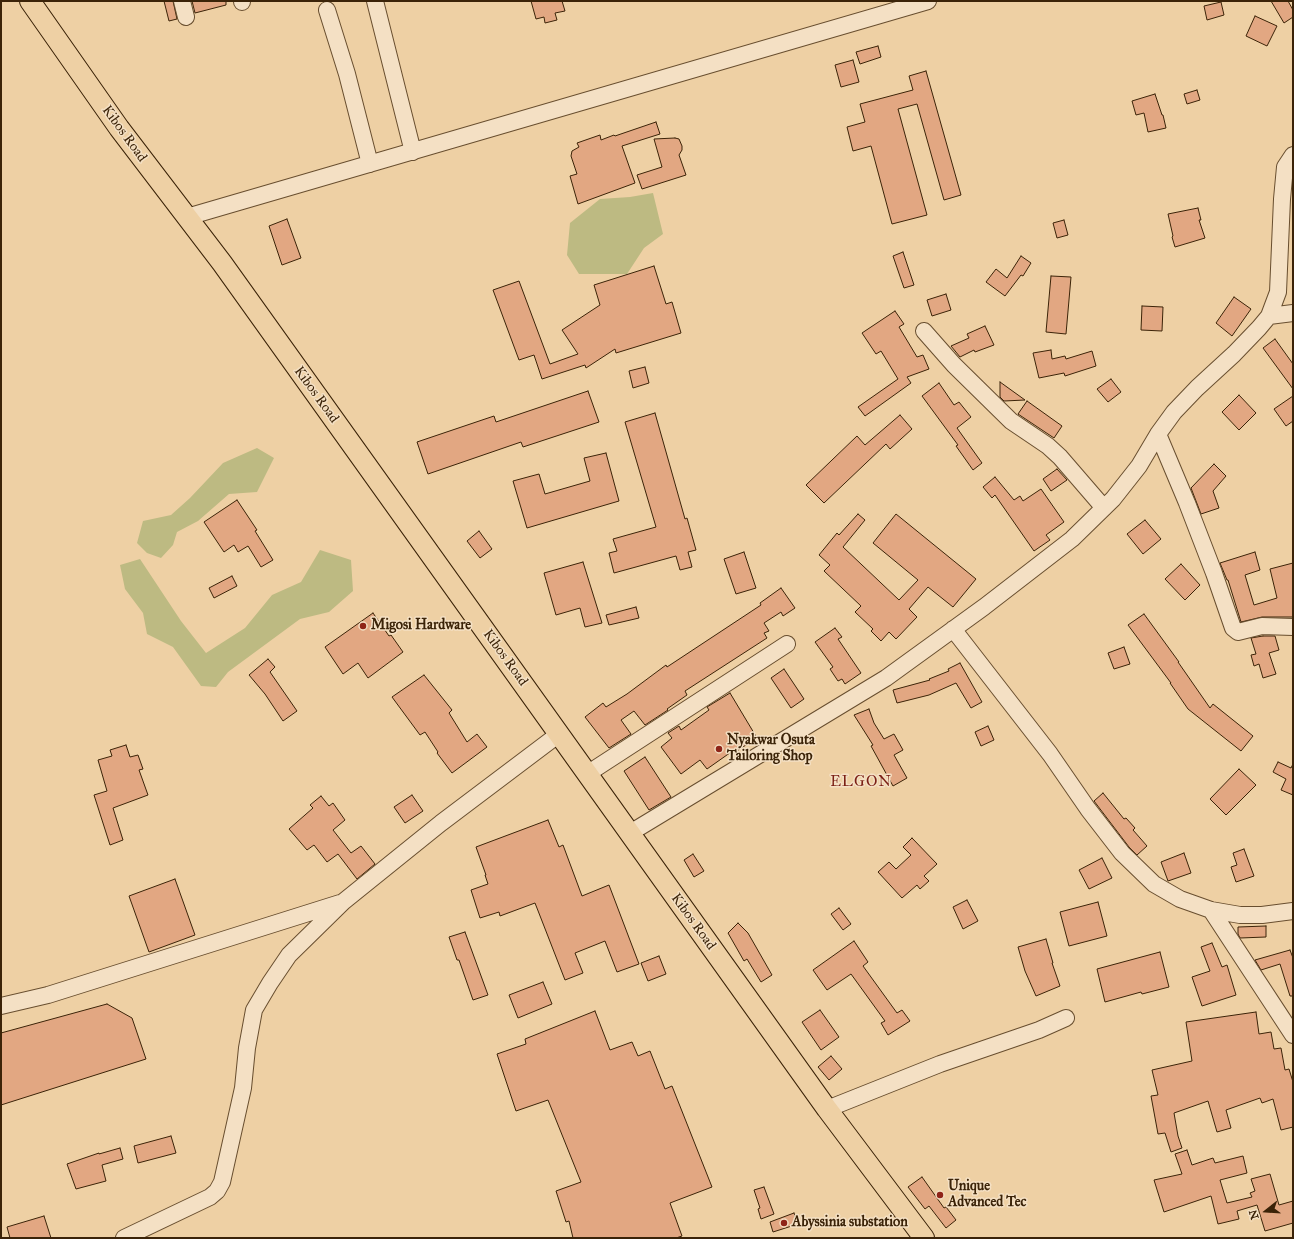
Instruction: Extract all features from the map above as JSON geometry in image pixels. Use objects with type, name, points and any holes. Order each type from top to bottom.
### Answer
[{"type":"main road","name":"Kibos Road","points":[[30,1],[119,128],[222,263],[827,1109],[924,1238]]},
{"type":"street","points":[[182,1],[186,17]]},
{"type":"street","points":[[375,1],[413,152]]},
{"type":"street","points":[[187,218],[928,1]]},
{"type":"street","points":[[327,10],[347,74],[370,164]]},
{"type":"street","points":[[630,833],[886,678],[1072,539],[1113,499],[1139,466],[1158,434],[1174,412],[1244,344],[1269,316],[1278,292],[1282,199],[1285,167],[1292,158]]},
{"type":"street","points":[[1269,316],[1293,313]]},
{"type":"street","points":[[924,331],[954,366],[1011,422],[1048,446],[1060,457],[1104,508]]},
{"type":"street","points":[[1158,434],[1187,503],[1233,628],[1238,632],[1262,626],[1293,627]]},
{"type":"street","points":[[953,629],[1050,754],[1088,809],[1122,853],[1154,884],[1180,899],[1211,910],[1240,915],[1262,915],[1293,911]]},
{"type":"street","points":[[588,774],[787,644]]},
{"type":"street","points":[[124,1238],[210,1197],[217,1191],[222,1182],[243,1088],[247,1048],[254,1010],[270,983],[290,955],[343,902],[441,823],[559,734]]},
{"type":"street","points":[[1,1006],[48,995],[343,902]]},
{"type":"street","points":[[1211,910],[1293,1035]]},
{"type":"street","points":[[827,1109],[940,1064],[1038,1030],[1066,1018]]},
{"type":"shaded area","points":[[653,193],[663,234],[644,248],[627,274],[579,274],[567,255],[570,223],[600,199],[630,197]]},
{"type":"shaded area","points":[[257,448],[274,458],[257,492],[229,494],[198,521],[177,532],[173,545],[161,558],[147,553],[137,543],[143,521],[171,515],[190,498],[223,463]]},
{"type":"shaded area","points":[[320,550],[351,560],[353,591],[329,612],[300,619],[228,672],[216,687],[201,686],[173,647],[147,634],[143,613],[125,589],[120,565],[140,559],[181,621],[206,653],[245,628],[272,595],[301,582]]},
{"type":"building","points":[[164,1],[173,1],[177,19],[169,21]]},
{"type":"building","points":[[192,1],[226,1],[226,5],[195,13]]},
{"type":"building","points":[[531,1],[562,1],[565,11],[555,13],[557,20],[545,23],[544,17],[536,19]]},
{"type":"building","points":[[1271,1],[1288,1],[1293,10],[1293,17],[1284,23]]},
{"type":"building","points":[[1221,2],[1224,15],[1207,20],[1204,6]]},
{"type":"building","points":[[1255,16],[1277,26],[1267,46],[1246,36]]},
{"type":"building","points":[[878,46],[881,57],[860,64],[856,52]]},
{"type":"building","points":[[853,60],[859,82],[841,87],[835,65]]},
{"type":"building","points":[[926,71],[961,195],[944,200],[917,104],[898,109],[927,215],[892,224],[871,146],[853,151],[847,127],[865,122],[860,104],[913,90],[909,76]]},
{"type":"building","points":[[1197,90],[1200,100],[1187,104],[1184,94]]},
{"type":"building","points":[[1155,94],[1166,128],[1148,132],[1144,113],[1136,115],[1132,101]]},
{"type":"building","points":[[656,122],[660,134],[622,146],[635,183],[578,204],[570,176],[577,174],[571,156],[572,151],[579,147],[577,143],[600,135],[601,140]]},
{"type":"building","points":[[654,139],[679,139],[682,146],[682,150],[679,155],[686,175],[642,189],[637,175],[662,167]]},
{"type":"building","points":[[1198,208],[1201,220],[1199,220],[1205,238],[1175,247],[1168,214]]},
{"type":"building","points":[[287,219],[301,258],[282,265],[269,226]]},
{"type":"building","points":[[1064,220],[1068,235],[1057,238],[1053,223]]},
{"type":"building","points":[[903,252],[914,285],[904,288],[893,256]]},
{"type":"building","points":[[1021,256],[1031,263],[1023,276],[1021,275],[1005,296],[986,282],[996,269],[1007,278]]},
{"type":"building","points":[[654,266],[666,304],[672,302],[681,333],[616,353],[615,349],[586,368],[585,365],[542,379],[534,355],[519,360],[493,290],[519,281],[550,364],[578,354],[562,330],[600,305],[594,285]]},
{"type":"building","points":[[1051,276],[1071,277],[1066,334],[1046,332]]},
{"type":"building","points":[[946,294],[951,310],[932,316],[927,300]]},
{"type":"building","points":[[1234,297],[1251,309],[1232,336],[1216,323]]},
{"type":"building","points":[[1142,306],[1163,307],[1162,331],[1141,330]]},
{"type":"building","points":[[895,311],[904,324],[899,327],[917,357],[923,355],[929,369],[907,377],[911,383],[865,416],[858,407],[898,379],[881,351],[876,354],[862,333]]},
{"type":"building","points":[[985,326],[994,345],[975,352],[974,350],[960,357],[951,346],[969,338],[967,334]]},
{"type":"building","points":[[1275,339],[1293,364],[1293,389],[1263,348]]},
{"type":"building","points":[[1051,350],[1052,359],[1065,356],[1066,359],[1092,351],[1096,366],[1065,376],[1064,373],[1039,378],[1033,353]]},
{"type":"building","points":[[645,367],[649,383],[633,388],[629,371]]},
{"type":"building","points":[[1111,379],[1121,392],[1108,402],[1097,389]]},
{"type":"building","points":[[1000,382],[1025,400],[1004,401],[1000,397]]},
{"type":"building","points":[[939,383],[954,405],[959,402],[971,417],[957,428],[982,463],[973,470],[956,446],[958,445],[922,396]]},
{"type":"building","points":[[588,391],[599,422],[523,447],[521,442],[428,474],[417,442],[494,416],[496,422]]},
{"type":"building","points":[[1239,395],[1256,413],[1239,430],[1222,412]]},
{"type":"building","points":[[1293,396],[1293,421],[1286,426],[1274,409]]},
{"type":"building","points":[[1027,401],[1062,426],[1054,438],[1018,414]]},
{"type":"building","points":[[655,413],[685,519],[687,518],[696,550],[688,552],[692,567],[680,570],[676,556],[614,573],[609,553],[617,551],[613,539],[656,527],[625,422]]},
{"type":"building","points":[[900,415],[912,429],[890,449],[886,444],[824,503],[806,485],[857,436],[865,445]]},
{"type":"building","points":[[606,453],[619,501],[527,528],[513,481],[539,474],[545,494],[590,481],[584,458]]},
{"type":"building","points":[[1214,464],[1226,476],[1213,491],[1219,508],[1201,514],[1191,488]]},
{"type":"building","points":[[1057,469],[1067,480],[1051,491],[1043,479]]},
{"type":"building","points":[[995,477],[1014,500],[1020,496],[1023,501],[1041,489],[1064,522],[1046,535],[1050,540],[1034,551],[995,495],[992,498],[983,487]]},
{"type":"building","points":[[237,500],[257,530],[255,531],[273,560],[261,567],[248,546],[238,552],[234,545],[224,552],[204,522]]},
{"type":"building","points":[[858,514],[865,520],[843,547],[899,600],[918,580],[873,543],[896,514],[976,579],[953,607],[928,587],[909,609],[917,617],[896,639],[889,632],[881,641],[871,631],[873,629],[855,612],[861,606],[824,571],[830,565],[819,555],[837,533],[839,535]]},
{"type":"building","points":[[1145,520],[1161,539],[1143,554],[1127,534]]},
{"type":"building","points":[[479,531],[492,549],[480,558],[467,541]]},
{"type":"building","points":[[744,552],[756,588],[736,594],[724,559]]},
{"type":"building","points":[[1255,552],[1260,570],[1245,575],[1254,605],[1277,598],[1270,569],[1293,563],[1293,617],[1262,617],[1241,622],[1228,580],[1220,563]]},
{"type":"building","points":[[583,562],[602,623],[585,627],[580,608],[556,615],[544,573]]},
{"type":"building","points":[[1181,564],[1200,585],[1185,600],[1165,579]]},
{"type":"building","points":[[232,576],[237,586],[214,598],[209,588]]},
{"type":"building","points":[[781,588],[795,608],[783,616],[781,612],[764,623],[769,631],[764,633],[767,638],[685,691],[687,695],[645,725],[634,711],[621,720],[631,734],[609,748],[585,717],[603,703],[606,707],[627,694],[666,665],[667,667],[761,605],[760,603]]},
{"type":"building","points":[[636,607],[639,618],[609,625],[606,615]]},
{"type":"building","points":[[373,613],[389,636],[391,635],[403,652],[368,678],[358,663],[343,674],[325,647]]},
{"type":"building","points":[[1144,614],[1210,708],[1213,704],[1253,736],[1241,751],[1188,709],[1171,683],[1128,625]]},
{"type":"building","points":[[835,628],[842,637],[838,639],[861,673],[845,684],[842,679],[838,681],[830,669],[833,667],[815,642]]},
{"type":"building","points":[[1275,636],[1279,650],[1269,653],[1276,674],[1263,678],[1259,664],[1254,666],[1251,655],[1256,654],[1251,638]]},
{"type":"building","points":[[1124,647],[1130,664],[1114,669],[1108,653]]},
{"type":"building","points":[[268,659],[275,667],[270,672],[297,711],[283,721],[265,694],[249,675]]},
{"type":"building","points":[[960,663],[982,702],[971,708],[956,683],[929,695],[897,703],[893,690],[930,680],[929,679],[949,671],[948,669]]},
{"type":"building","points":[[784,669],[804,699],[791,708],[771,678]]},
{"type":"building","points":[[424,675],[452,710],[449,713],[467,742],[477,734],[487,747],[452,773],[437,753],[438,752],[425,732],[420,735],[392,697]]},
{"type":"building","points":[[730,693],[757,738],[735,752],[734,750],[707,769],[700,760],[681,774],[661,747],[672,738],[668,733],[679,726],[681,730],[709,710],[707,707]]},
{"type":"building","points":[[869,709],[874,723],[884,739],[894,734],[903,750],[894,755],[907,778],[893,786],[871,746],[873,745],[854,715]]},
{"type":"building","points":[[988,726],[994,740],[981,746],[975,732]]},
{"type":"building","points":[[126,745],[130,757],[138,755],[143,769],[139,770],[148,795],[113,808],[123,840],[110,845],[94,795],[107,791],[98,760],[112,756],[110,750]]},
{"type":"building","points":[[645,757],[671,797],[649,810],[624,771]]},
{"type":"building","points":[[1278,762],[1291,768],[1293,764],[1293,795],[1281,790],[1286,779],[1273,772]]},
{"type":"building","points":[[1239,769],[1256,785],[1226,815],[1210,799]]},
{"type":"building","points":[[1103,793],[1124,819],[1126,818],[1135,828],[1133,830],[1147,846],[1137,855],[1129,847],[1094,801]]},
{"type":"building","points":[[412,795],[423,811],[405,823],[394,807]]},
{"type":"building","points":[[321,796],[329,806],[333,803],[345,820],[333,830],[351,853],[361,846],[375,864],[357,879],[338,854],[327,862],[314,845],[307,850],[289,829],[313,808],[310,805]]},
{"type":"building","points":[[548,820],[559,847],[563,845],[582,896],[609,885],[639,964],[617,972],[605,941],[575,953],[583,973],[565,980],[535,903],[500,916],[499,912],[480,918],[471,890],[488,884],[476,847]]},
{"type":"building","points":[[912,838],[937,864],[924,876],[929,881],[920,889],[917,885],[902,898],[878,872],[889,862],[896,869],[911,855],[903,847]]},
{"type":"building","points":[[1244,849],[1254,876],[1236,882],[1231,867],[1237,865],[1233,853]]},
{"type":"building","points":[[1184,853],[1191,873],[1168,881],[1161,862]]},
{"type":"building","points":[[693,854],[704,871],[694,877],[684,860]]},
{"type":"building","points":[[1102,858],[1112,878],[1089,889],[1079,870]]},
{"type":"building","points":[[175,879],[195,935],[149,952],[129,896]]},
{"type":"building","points":[[967,900],[978,921],[963,929],[953,907]]},
{"type":"building","points":[[1098,902],[1107,936],[1069,946],[1060,912]]},
{"type":"building","points":[[839,908],[851,924],[843,930],[831,914]]},
{"type":"building","points":[[738,923],[748,933],[772,975],[761,982],[747,959],[744,961],[728,933]]},
{"type":"building","points":[[1266,926],[1266,937],[1240,938],[1238,934],[1238,927]]},
{"type":"building","points":[[465,932],[488,995],[473,1000],[449,937]]},
{"type":"building","points":[[1046,939],[1060,986],[1036,996],[1025,971],[1018,947]]},
{"type":"building","points":[[854,941],[868,962],[863,966],[897,1013],[902,1010],[910,1021],[888,1035],[881,1023],[885,1021],[851,974],[827,990],[813,970]]},
{"type":"building","points":[[1212,943],[1222,967],[1227,965],[1236,995],[1202,1006],[1192,977],[1210,971],[1201,947]]},
{"type":"building","points":[[1290,950],[1293,958],[1293,996],[1290,996],[1280,964],[1261,970],[1255,960]]},
{"type":"building","points":[[1160,952],[1169,987],[1142,994],[1141,992],[1105,1002],[1097,969]]},
{"type":"building","points":[[659,956],[666,974],[648,981],[641,963]]},
{"type":"building","points":[[543,982],[552,1004],[518,1018],[509,995]]},
{"type":"building","points":[[107,1004],[132,1018],[146,1059],[1,1105],[1,1033]]},
{"type":"building","points":[[820,1010],[839,1037],[821,1050],[802,1022]]},
{"type":"building","points":[[595,1011],[610,1050],[632,1042],[638,1056],[650,1051],[665,1089],[672,1086],[712,1187],[670,1203],[682,1236],[676,1238],[573,1238],[569,1221],[566,1222],[556,1191],[581,1182],[548,1100],[516,1111],[497,1054],[526,1044],[525,1039]]},
{"type":"building","points":[[1256,1012],[1259,1034],[1271,1032],[1274,1049],[1281,1048],[1285,1070],[1289,1069],[1293,1082],[1293,1127],[1281,1130],[1273,1099],[1262,1103],[1260,1098],[1226,1110],[1231,1128],[1217,1132],[1208,1101],[1174,1113],[1178,1136],[1182,1148],[1171,1152],[1165,1133],[1158,1134],[1151,1096],[1158,1095],[1152,1070],[1192,1061],[1186,1022]]},
{"type":"building","points":[[831,1056],[842,1069],[829,1080],[818,1067]]},
{"type":"building","points":[[171,1136],[176,1153],[138,1163],[134,1146]]},
{"type":"building","points":[[120,1148],[123,1159],[102,1165],[106,1181],[76,1189],[67,1164],[99,1153]]},
{"type":"building","points":[[1187,1150],[1192,1165],[1213,1158],[1215,1163],[1243,1156],[1247,1173],[1220,1180],[1227,1203],[1252,1197],[1250,1193],[1255,1191],[1251,1179],[1270,1174],[1279,1205],[1293,1201],[1293,1223],[1265,1231],[1257,1205],[1237,1211],[1239,1219],[1218,1224],[1211,1196],[1164,1212],[1154,1180],[1182,1174],[1175,1154]]},
{"type":"building","points":[[922,1177],[944,1208],[946,1207],[956,1220],[946,1228],[929,1206],[925,1209],[908,1187]]},
{"type":"building","points":[[764,1187],[774,1214],[761,1219],[758,1209],[760,1208],[754,1190]]},
{"type":"building","name":"Abyssinia substation","points":[[794,1213],[798,1224],[773,1232],[770,1222]]},
{"type":"building","points":[[44,1216],[51,1238],[10,1238],[7,1227]]},
{"type":"place","name":"Migosi Hardware","points":[[363,626]]},
{"type":"place","name":"Nyakwar Osuta Tailoring Shop","points":[[719,749]]},
{"type":"place","name":"Unique Advanced Tec","points":[[940,1195]]},
{"type":"place","name":"Abyssinia substation","points":[[784,1223]]},
{"type":"district","name":"ELGON","points":[[861,782]]}]
